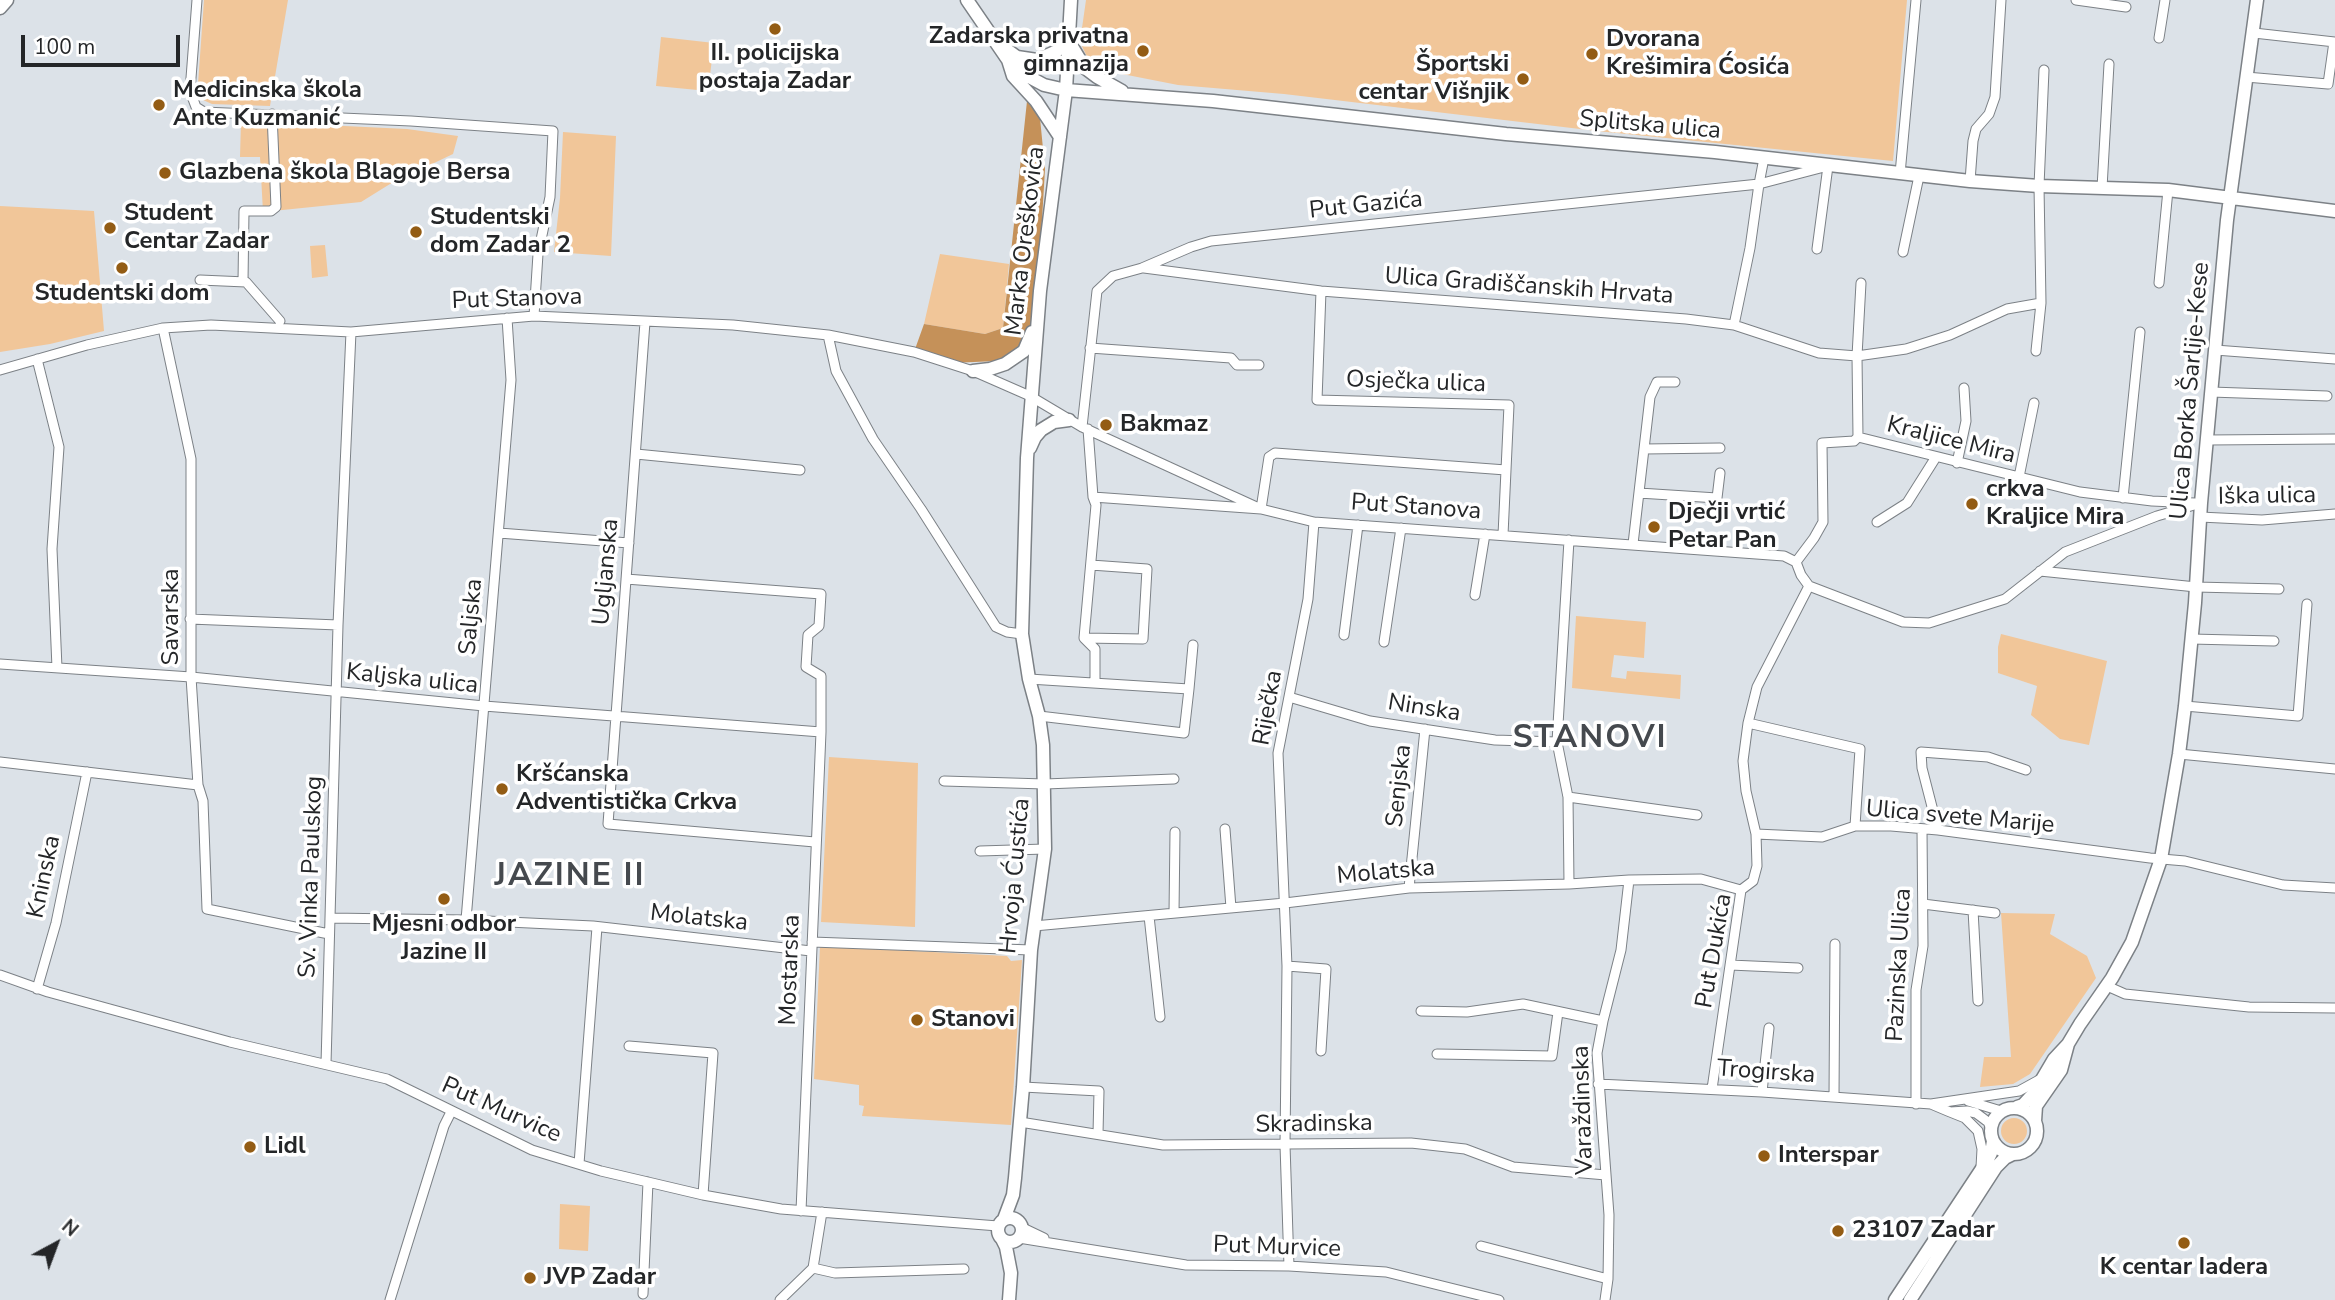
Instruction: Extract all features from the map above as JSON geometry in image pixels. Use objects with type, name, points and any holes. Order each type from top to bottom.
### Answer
[{"type":"street","points":[[0,8],[7,0]]},
{"type":"street","points":[[197,0],[190,91],[196,107],[204,112],[553,131],[550,197],[538,254],[534,316]]},
{"type":"street","points":[[967,0],[1008,60],[1013,76],[1036,101],[1060,137]]},
{"type":"street","name":"Marka Oreškovića","points":[[1030,396],[1066,90],[1071,0]]},
{"type":"street","points":[[1900,174],[1916,0]]},
{"type":"street","points":[[1970,181],[1976,129],[1989,114],[1995,97],[2001,0]]},
{"type":"street","points":[[2076,0],[2126,7]]},
{"type":"street","points":[[2159,38],[2165,0]]},
{"type":"street","name":"Ulica Borka Šarlije-Kese","points":[[2068,1044],[2107,986],[2132,942],[2161,859],[2185,706],[2230,198],[2257,0]]},
{"type":"street","points":[[2246,77],[2328,84],[2334,42],[2254,33]]},
{"type":"street","points":[[997,43],[1017,57],[1038,60],[1058,51],[1068,40],[1085,68],[1128,94]]},
{"type":"street","name":"Splitska ulica","points":[[1008,60],[1044,85],[1066,90],[1765,158],[1970,181],[2039,187],[2168,190],[2335,211]]},
{"type":"street","points":[[2102,188],[2109,64]]},
{"type":"street","points":[[2036,351],[2041,303],[2039,187],[2044,70]]},
{"type":"street","points":[[243,282],[244,211],[271,211],[276,207],[272,114]]},
{"type":"street","points":[[1734,325],[1765,158]]},
{"type":"street","points":[[1817,249],[1828,166]]},
{"type":"street","name":"Put Gazića","points":[[1084,638],[1096,505],[1085,428],[1090,348],[1097,291],[1113,275],[1142,268],[1211,241],[1759,184],[1828,166]]},
{"type":"street","points":[[1903,252],[1919,176]]},
{"type":"street","points":[[2159,283],[2168,190]]},
{"type":"street","name":"Ulica Gradiščanskih Hrvata","points":[[1142,268],[1321,291],[1686,319],[1734,325],[1819,353],[1857,356],[1906,349],[1950,335],[2007,309],[2041,303]]},
{"type":"street","points":[[200,280],[246,282],[280,321]]},
{"type":"street","points":[[1861,283],[1857,356],[1858,437],[1854,442],[1822,443],[1823,522],[1796,562],[1809,586],[1903,622],[1929,624],[2005,599],[2065,552],[2157,516],[2201,503]]},
{"type":"street","name":"Osječka ulica","points":[[1321,291],[1317,400],[1508,405],[1503,535]]},
{"type":"street","points":[[973,371],[1005,364],[1024,351],[1038,311]]},
{"type":"street","name":"Put Stanova","points":[[0,370],[88,345],[163,328],[211,325],[351,332],[534,316],[733,325],[828,335],[914,352],[973,371],[1030,396],[1085,428],[1261,509],[1314,522],[1784,556],[1796,562]]},
{"type":"street","name":"Saljska","points":[[466,920],[511,380],[507,318]]},
{"type":"street","name":"Ugljanska","points":[[645,323],[608,824],[815,842]]},
{"type":"street","name":"Savarska","points":[[163,328],[191,459],[191,677],[198,785],[203,801],[207,909],[329,934]]},
{"type":"street","name":"Sv. Vinka Paulskog","points":[[326,1063],[338,625],[351,332]]},
{"type":"street","points":[[2123,498],[2140,332]]},
{"type":"street","points":[[828,335],[836,370],[873,439],[996,627],[1022,634],[1030,396]]},
{"type":"street","points":[[1090,348],[1231,358],[1237,365],[1259,365]]},
{"type":"street","points":[[2215,350],[2335,359]]},
{"type":"street","points":[[37,359],[59,447],[52,548],[57,668]]},
{"type":"street","points":[[1633,544],[1650,397],[1657,383],[1675,382]]},
{"type":"street","points":[[1957,463],[1966,421],[1964,388]]},
{"type":"street","points":[[2211,392],[2327,396]]},
{"type":"street","points":[[2019,477],[2034,403]]},
{"type":"street","points":[[1027,458],[1035,437],[1041,430],[1054,422],[1069,420]]},
{"type":"street","name":"Kraljice Mira","points":[[1858,437],[2080,492],[2201,503]]},
{"type":"street","points":[[2207,440],[2335,439]]},
{"type":"street","points":[[1644,449],[1720,447]]},
{"type":"street","points":[[1093,497],[1261,509],[1269,457],[1275,453],[1506,470]]},
{"type":"street","points":[[636,454],[800,470]]},
{"type":"street","points":[[1877,522],[1906,503],[1936,457]]},
{"type":"street","points":[[1639,493],[1717,498],[1720,473]]},
{"type":"street","name":"Iška ulica","points":[[2200,517],[2262,520],[2335,514]]},
{"type":"street","name":"Riječka","points":[[1289,1266],[1285,1145],[1287,966],[1278,753],[1308,599],[1314,522]]},
{"type":"street","points":[[1344,635],[1359,526]]},
{"type":"street","points":[[1384,642],[1401,528]]},
{"type":"street","points":[[499,533],[629,544]]},
{"type":"street","points":[[1475,595],[1485,534]]},
{"type":"street","points":[[1569,540],[1557,743],[1567,797],[1569,884]]},
{"type":"street","points":[[1084,638],[1143,639],[1147,569],[1091,565]]},
{"type":"street","points":[[2040,571],[2196,587],[2279,589]]},
{"type":"street","name":"Mostarska","points":[[626,579],[821,594],[819,626],[808,635],[806,667],[821,676],[821,732],[801,1211]]},
{"type":"street","name":"Put Dukića","points":[[1712,1089],[1741,890],[1753,881],[1757,866],[1756,834],[1743,761],[1748,723],[1758,687],[1809,586]]},
{"type":"street","points":[[2185,706],[2298,716],[2308,604]]},
{"type":"street","points":[[191,619],[338,625]]},
{"type":"street","name":"Hrvoja Ćustića","points":[[1011,1273],[1001,1228],[1013,1195],[1031,950],[1045,849],[1045,784],[1040,716],[1029,679],[1022,634]]},
{"type":"street","points":[[1084,638],[1096,649],[1095,683]]},
{"type":"street","points":[[2191,639],[2274,641]]},
{"type":"street","points":[[1040,716],[1184,733],[1193,645]]},
{"type":"street","name":"Kaljska ulica","points":[[0,664],[191,677],[484,706],[821,732]]},
{"type":"street","points":[[1029,679],[1189,689]]},
{"type":"street","name":"Ninska","points":[[1289,697],[1370,721],[1495,740],[1557,743]]},
{"type":"street","points":[[1748,723],[1860,749],[1855,826]]},
{"type":"street","name":"Senjska","points":[[1409,888],[1424,729]]},
{"type":"street","points":[[1938,830],[1922,768],[1921,752],[1988,757],[2026,770]]},
{"type":"street","points":[[2179,754],[2335,769]]},
{"type":"street","points":[[0,762],[198,785]]},
{"type":"street","name":"Kninska","points":[[37,989],[56,923],[87,772]]},
{"type":"street","points":[[944,781],[1045,784],[1174,779]]},
{"type":"street","points":[[1567,797],[1697,815]]},
{"type":"street","name":"Ulica svete Marije","points":[[1756,834],[1822,837],[1855,826],[1938,830],[2185,861],[2283,885],[2335,888]]},
{"type":"street","points":[[1225,829],[1231,908]]},
{"type":"street","name":"Pazinska Ulica","points":[[1916,1104],[1916,990],[1923,946],[1922,829]]},
{"type":"street","points":[[1174,913],[1175,831]]},
{"type":"street","points":[[980,851],[1045,849]]},
{"type":"street","name":"Molatska","points":[[1034,926],[1285,903],[1409,888],[1701,879],[1741,890]]},
{"type":"street","name":"Varaždinska","points":[[1605,1300],[1609,1215],[1597,1053],[1621,950],[1629,880]]},
{"type":"street","points":[[1923,904],[1995,912]]},
{"type":"street","points":[[1973,910],[1978,1001]]},
{"type":"street","points":[[1149,916],[1160,1017]]},
{"type":"street","name":"Molatska","points":[[330,918],[466,920],[597,927],[812,946],[1031,950]]},
{"type":"street","points":[[579,1164],[597,927]]},
{"type":"street","points":[[1834,1097],[1835,944]]},
{"type":"street","points":[[1730,965],[1798,968]]},
{"type":"street","points":[[1287,966],[1326,969],[1321,1051]]},
{"type":"street","name":"Put Murvice","points":[[0,975],[37,989],[230,1042],[387,1079],[531,1150],[648,1182],[703,1195],[801,1211],[1001,1228]]},
{"type":"street","points":[[2107,986],[2125,994],[2259,1008],[2335,1007]]},
{"type":"street","points":[[1421,1011],[1467,1012],[1523,1004],[1603,1021]]},
{"type":"street","points":[[1437,1054],[1552,1056],[1558,1012]]},
{"type":"street","points":[[1762,1091],[1769,1028]]},
{"type":"street","points":[[1962,1100],[2001,1111],[2017,1107],[2034,1093],[2054,1059],[2068,1044]]},
{"type":"street","points":[[1910,1300],[1996,1167],[2005,1158],[2024,1152],[2034,1144],[2038,1132],[2035,1121],[2036,1107],[2061,1070],[2068,1044]]},
{"type":"street","points":[[629,1046],[713,1052],[703,1195]]},
{"type":"street","name":"Trogirska","points":[[1598,1084],[1762,1091],[1931,1104],[2019,1091],[2041,1079]]},
{"type":"street","points":[[1023,1087],[1099,1091],[1098,1134]]},
{"type":"street","points":[[1931,1104],[1965,1118],[1978,1131],[1982,1149],[1980,1170]]},
{"type":"street","points":[[2017,1107],[2035,1121]]},
{"type":"street","points":[[1950,1112],[1967,1111],[1983,1117],[2005,1152],[2012,1154]]},
{"type":"street","points":[[1895,1300],[1991,1153],[1996,1116],[2001,1111]]},
{"type":"street","points":[[390,1300],[444,1126],[452,1112]]},
{"type":"street","name":"Skradinska","points":[[1020,1122],[1163,1145],[1411,1143],[1465,1149],[1513,1167],[1606,1175]]},
{"type":"street","points":[[643,1294],[648,1182]]},
{"type":"street","name":"Hrvoja Ćustića","points":[[1009,1300],[1011,1273],[1020,1229],[1013,1195]]},
{"type":"street","points":[[780,1300],[813,1268],[822,1212]]},
{"type":"street","points":[[1012,1217],[1020,1229],[1013,1242],[1001,1228],[1012,1217]]},
{"type":"street","name":"Put Murvice","points":[[1020,1229],[1051,1242],[1186,1265],[1289,1266],[1386,1272],[1499,1300]]},
{"type":"street","points":[[1480,1247],[1608,1279]]},
{"type":"street","points":[[813,1268],[835,1273],[964,1269]]},
{"type":"shaded area","points":[[204,0],[288,0],[270,106],[212,104],[203,100],[198,84]]},
{"type":"shaded area","name":"Športski centar Višnjik","points":[[1086,0],[1907,0],[1893,161],[1597,131],[1284,94],[1178,85],[1112,72],[1089,61],[1080,42]]},
{"type":"shaded area","points":[[661,37],[714,43],[708,91],[656,86]]},
{"type":"shaded area","points":[[1027,101],[1040,118],[1045,169],[1034,356],[1020,360],[951,363],[914,352],[924,324],[985,334],[1003,328]]},
{"type":"shaded area","points":[[241,121],[407,129],[458,136],[453,154],[390,184],[361,202],[263,212],[260,157],[240,157]]},
{"type":"shaded area","points":[[563,132],[616,136],[611,256],[554,252]]},
{"type":"shaded area","points":[[0,206],[94,211],[104,331],[0,352]]},
{"type":"shaded area","points":[[325,245],[328,276],[312,278],[310,246]]},
{"type":"shaded area","points":[[940,254],[1009,264],[1003,328],[985,334],[924,324]]},
{"type":"shaded area","points":[[1576,616],[1646,622],[1644,658],[1614,655],[1611,677],[1626,679],[1627,671],[1681,675],[1680,699],[1572,688]]},
{"type":"shaded area","points":[[2001,634],[2107,661],[2089,745],[2060,739],[2031,715],[2037,686],[1998,673]]},
{"type":"shaded area","points":[[829,757],[918,763],[915,927],[821,922]]},
{"type":"shaded area","points":[[2001,913],[2055,914],[2050,934],[2087,956],[2096,978],[2030,1074],[2013,1084],[1980,1087],[1984,1057],[2011,1057]]},
{"type":"shaded area","name":"Stanovi","points":[[820,946],[1007,956],[1011,961],[1022,960],[1011,1125],[862,1116],[864,1106],[859,1105],[859,1085],[814,1079]]},
{"type":"shaded area","points":[[2014,1118],[2023,1122],[2027,1131],[2023,1140],[2014,1144],[2005,1140],[2001,1131],[2005,1122]]},
{"type":"shaded area","points":[[560,1204],[590,1206],[588,1251],[559,1249]]},
{"type":"place","name":"II. policijska postaja Zadar","points":[[775,29]]},
{"type":"place","name":"Zadarska privatna gimnazija","points":[[1143,51]]},
{"type":"place","name":"Dvorana Krešimira Ćosića","points":[[1592,54]]},
{"type":"place","name":"Športski centar Višnjik","points":[[1523,79]]},
{"type":"place","name":"Medicinska škola Ante Kuzmanić","points":[[159,105]]},
{"type":"place","name":"Glazbena škola Blagoje Bersa","points":[[165,173]]},
{"type":"place","name":"Student Centar Zadar","points":[[110,228]]},
{"type":"place","name":"Studentski dom Zadar 2","points":[[416,232]]},
{"type":"place","name":"Studentski dom","points":[[122,268]]},
{"type":"place","name":"Bakmaz","points":[[1106,425]]},
{"type":"place","name":"crkva Kraljice Mira","points":[[1972,504]]},
{"type":"place","name":"Dječji vrtić Petar Pan","points":[[1654,527]]},
{"type":"place","name":"Kršćanska Adventistička Crkva","points":[[502,789]]},
{"type":"place","name":"Mjesni odbor Jazine II","points":[[444,899]]},
{"type":"place","name":"Stanovi","points":[[917,1020]]},
{"type":"place","name":"Lidl","points":[[250,1147]]},
{"type":"place","name":"Interspar","points":[[1764,1156]]},
{"type":"place","name":"23107 Zadar","points":[[1838,1231]]},
{"type":"place","name":"K centar Iadera","points":[[2184,1243]]},
{"type":"place","name":"JVP Zadar","points":[[530,1278]]},
{"type":"district","name":"STANOVI","points":[[1590,739]]},
{"type":"district","name":"JAZINE II","points":[[570,877]]}]
